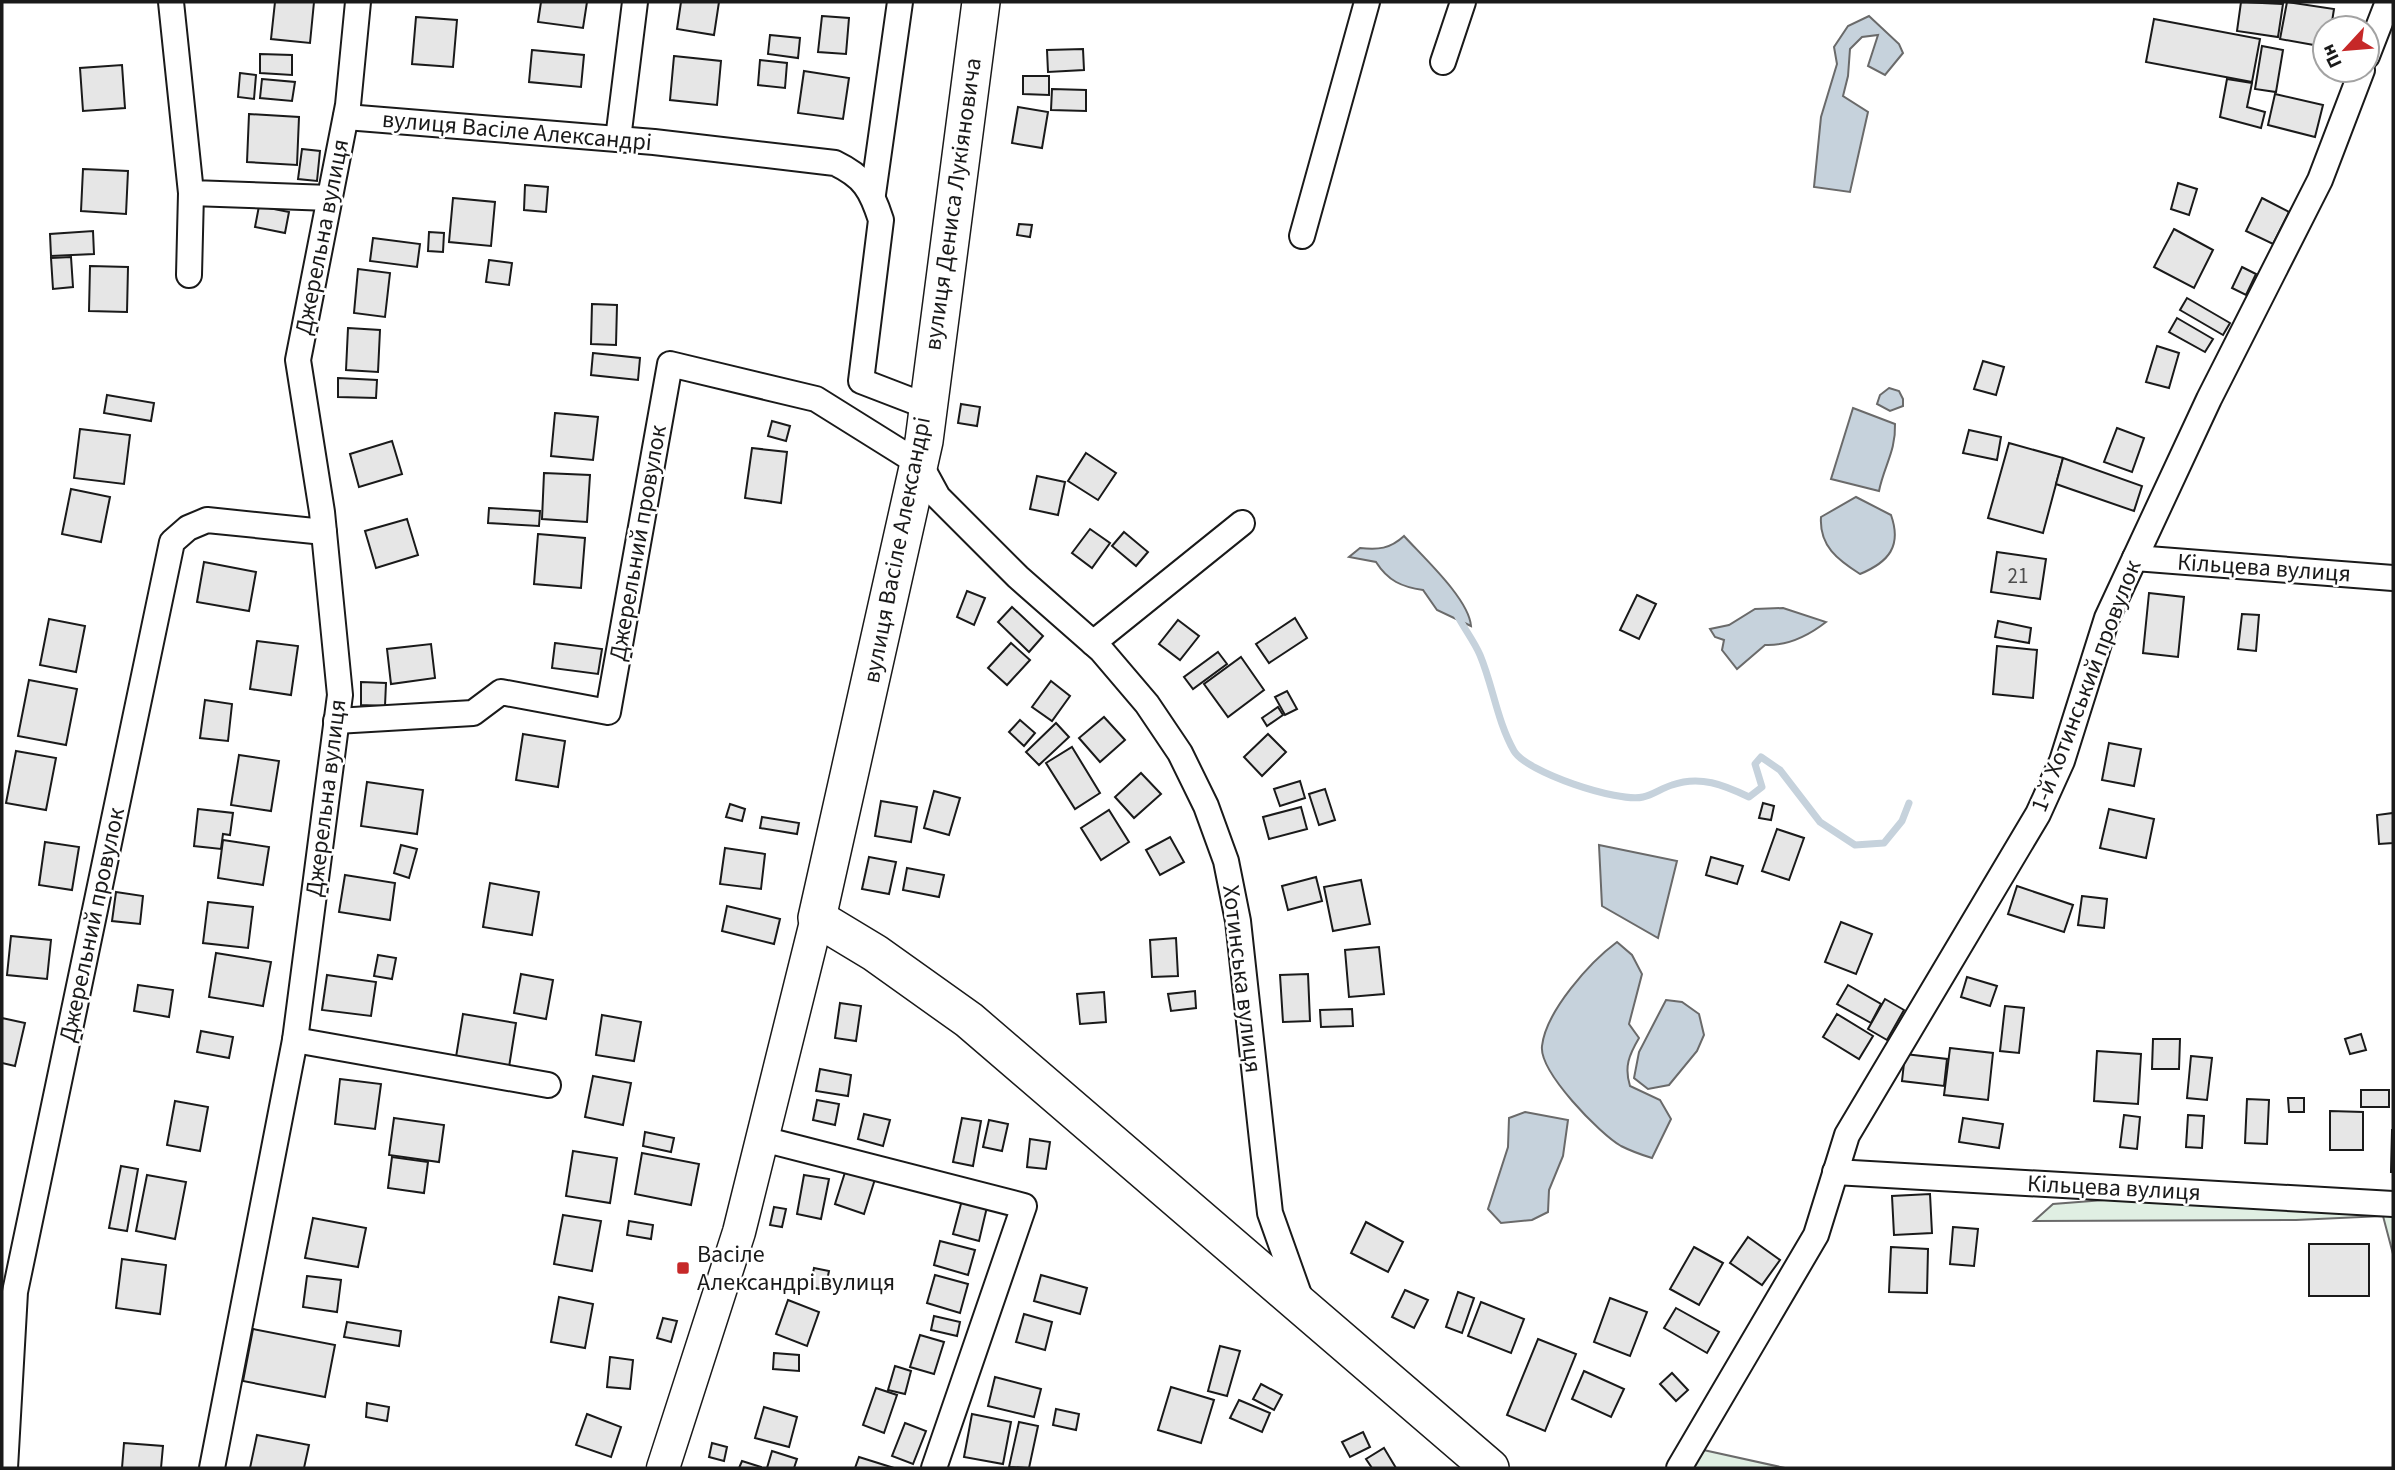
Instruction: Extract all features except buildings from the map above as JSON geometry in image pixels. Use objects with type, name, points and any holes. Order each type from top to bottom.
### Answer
[{"type":"highway","name":"вулиця Дениса Лукіяновича","points":[[926,406],[981,2]]},
{"type":"highway","name":"вулиця Васіле Александрі","points":[[817,918],[919,464],[926,406]]},
{"type":"highway","name":"Хотинська вулиця","points":[[817,918],[875,953],[969,1020],[1490,1468]]},
{"type":"main road","name":"вулиця Васіле Александрі","points":[[663,1468],[739,1232],[817,918]]},
{"type":"street","points":[[171,2],[191,193],[189,275]]},
{"type":"street","name":"Джерельна вулиця","points":[[212,1468],[295,1040],[340,695],[324,533],[298,359],[346,117],[358,2]]},
{"type":"street","points":[[618,139],[635,2]]},
{"type":"street","points":[[873,194],[900,2]]},
{"type":"street","points":[[1302,236],[1367,2]]},
{"type":"street","points":[[1443,62],[1463,2]]},
{"type":"street","points":[[2381,20],[2388,2]]},
{"type":"street","name":"1-й Хотинський провулок","points":[[1679,1468],[1816,1235],[1847,1135],[2038,814],[2062,761],[2107,618],[2210,400],[2320,180],[2357,84]]},
{"type":"street","name":"вулиця Васіле Александрі","points":[[346,117],[618,139],[835,163],[856,173],[873,194],[881,220],[861,381],[926,406]]},
{"type":"street","points":[[191,193],[330,198]]},
{"type":"street","name":"Джерельний провулок","points":[[336,721],[473,713],[501,692],[608,712],[670,364],[816,399],[919,464]]},
{"type":"street","name":"Хотинська вулиця","points":[[919,464],[938,497],[1018,577],[1093,643],[1147,704],[1180,753],[1206,807],[1226,861],[1238,921],[1270,1213],[1303,1307]]},
{"type":"street","name":"Джерельний провулок","points":[[5,1468],[15,1292],[172,542],[188,528],[208,520],[324,533]]},
{"type":"street","points":[[1093,643],[1242,523]]},
{"type":"street","name":"Кільцева вулиця","points":[[2135,558],[2393,578]]},
{"type":"street","points":[[295,1040],[548,1085]]},
{"type":"street","points":[[763,1139],[1024,1206],[934,1468]]},
{"type":"street","name":"Кільцева вулиця","points":[[1835,1172],[2393,1204]]},
{"type":"green space","points":[[2130,1198],[2393,1207],[2393,1254],[2383,1216],[2296,1220],[2034,1221],[2053,1204]]},
{"type":"green space","points":[[1699,1449],[1785,1468],[1686,1468]]},
{"type":"shaded area","points":[[1869,16],[1899,44],[1903,53],[1885,75],[1868,66],[1878,35],[1862,37],[1850,49],[1843,96],[1868,112],[1850,192],[1814,187],[1821,117],[1837,64],[1834,47],[1848,26]]},
{"type":"shaded area","points":[[1889,388],[1899,391],[1903,399],[1903,406],[1890,411],[1877,404],[1880,395]]},
{"type":"shaded area","points":[[1853,408],[1895,424],[1892,450],[1879,491],[1831,479]]},
{"type":"shaded area","points":[[1856,497],[1891,515],[1895,536],[1894,544],[1885,558],[1860,574],[1831,551],[1821,527],[1821,517]]},
{"type":"shaded area","points":[[1404,536],[1454,591],[1468,615],[1471,626],[1437,610],[1423,590],[1396,582],[1385,574],[1376,562],[1349,557],[1360,548],[1384,548]]},
{"type":"shaded area","points":[[1783,608],[1826,622],[1797,639],[1782,644],[1765,645],[1737,669],[1722,650],[1724,640],[1715,637],[1710,629],[1729,625],[1755,609]]},
{"type":"shaded area","points":[[1599,845],[1677,861],[1658,938],[1602,906]]},
{"type":"shaded area","points":[[1617,942],[1632,955],[1642,974],[1629,1024],[1639,1038],[1628,1061],[1630,1086],[1660,1100],[1671,1119],[1652,1158],[1621,1146],[1586,1116],[1550,1071],[1542,1046],[1545,1032],[1560,1003],[1582,974]]},
{"type":"shaded area","points":[[1666,1000],[1682,1002],[1699,1014],[1704,1035],[1697,1051],[1669,1085],[1648,1089],[1634,1078],[1639,1052]]},
{"type":"shaded area","points":[[1525,1112],[1568,1120],[1563,1156],[1549,1190],[1548,1212],[1532,1220],[1501,1223],[1488,1209],[1508,1147],[1509,1118]]},
{"type":"waterway","points":[[1456,613],[1480,655],[1503,728],[1514,751],[1536,768],[1553,776],[1594,791],[1631,798],[1647,796],[1672,785],[1692,781],[1721,785],[1749,797],[1762,787],[1755,764],[1761,757],[1780,770],[1820,822],[1855,845],[1884,843],[1902,821],[1909,803]]},
{"type":"place","name":"Васіле Александрі вулиця","points":[[683,1268]]}]
